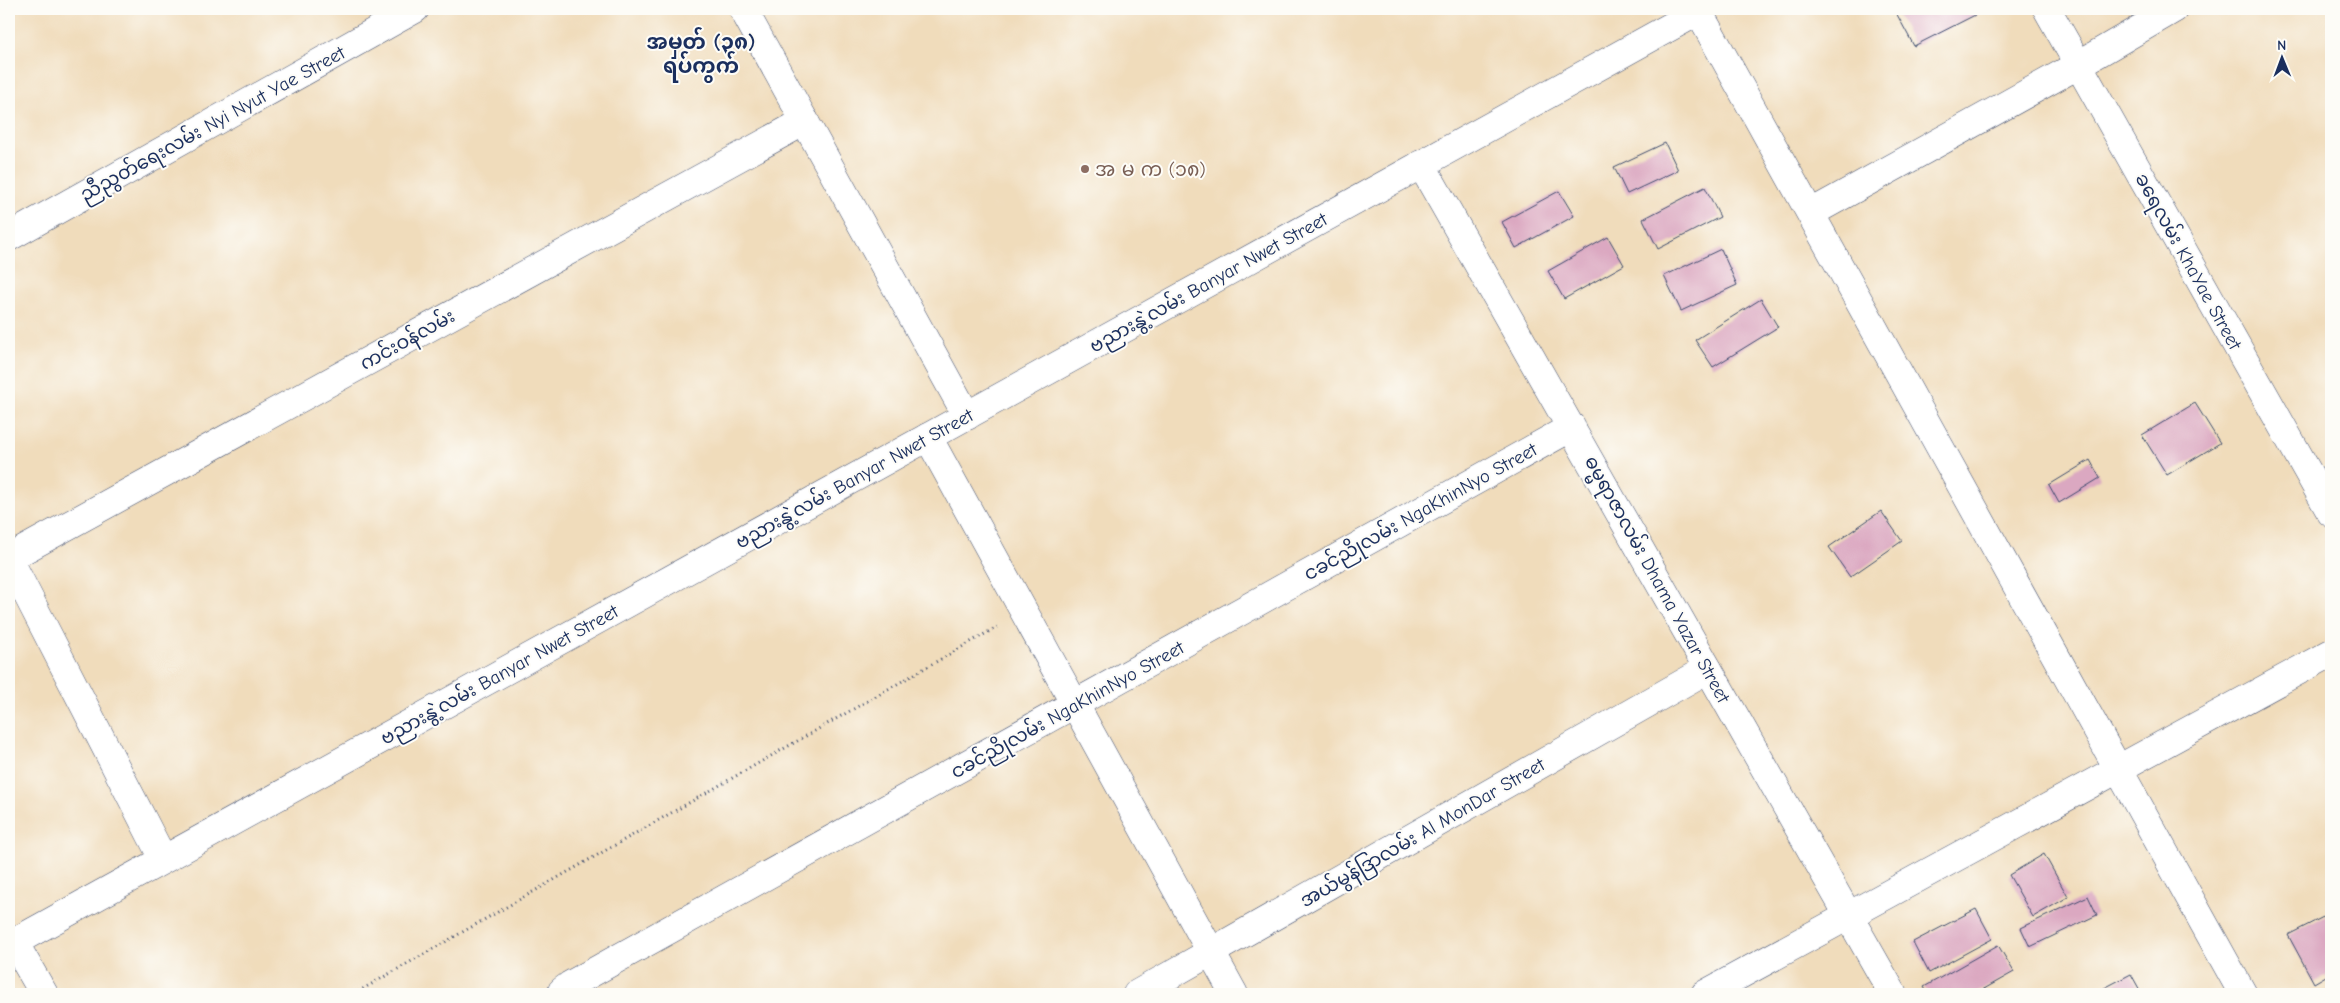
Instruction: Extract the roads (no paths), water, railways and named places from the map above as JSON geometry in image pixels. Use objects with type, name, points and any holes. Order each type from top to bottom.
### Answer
[{"type":"street","name":"ညီညွတ်ရေးလမ်း Nyi Nyut Yae Street","points":[[9,237],[415,9]]},
{"type":"street","points":[[743,9],[966,416]]},
{"type":"street","name":"ခရေလမ်း KhaYae Street","points":[[2047,9],[2331,513]]},
{"type":"street","points":[[1811,213],[2078,65],[2174,9]]},
{"type":"street","points":[[1698,10],[2243,994]]},
{"type":"street","name":"ဗညားနွဲ့လမ်း Banyar Nwet Street","points":[[11,943],[1698,10]]},
{"type":"street","name":"ကင်းဝန်လမ်း","points":[[9,558],[805,121]]},
{"type":"street","name":"ဓမ္မရာဇာလမ်း Dhama Yazar Street","points":[[1421,164],[1894,994]]},
{"type":"street","name":"ငခင်ညိုလမ်း NgaKhinNyo Street","points":[[562,992],[1572,427]]},
{"type":"street","points":[[928,437],[1234,994]]},
{"type":"street","points":[[9,558],[163,859]]},
{"type":"street","points":[[1705,994],[2331,653]]},
{"type":"street","name":"အယ်မွန်ဒြာလမ်း Al MonDar Street","points":[[1137,994],[1708,669]]},
{"type":"street","points":[[11,943],[44,994]]},
{"type":"place","name":"အ မ က (၁၈)","points":[[1085,169]]},
{"type":"district","name":"အမှတ် (၃၈) ရပ်ကွက်","points":[[701,54]]}]
